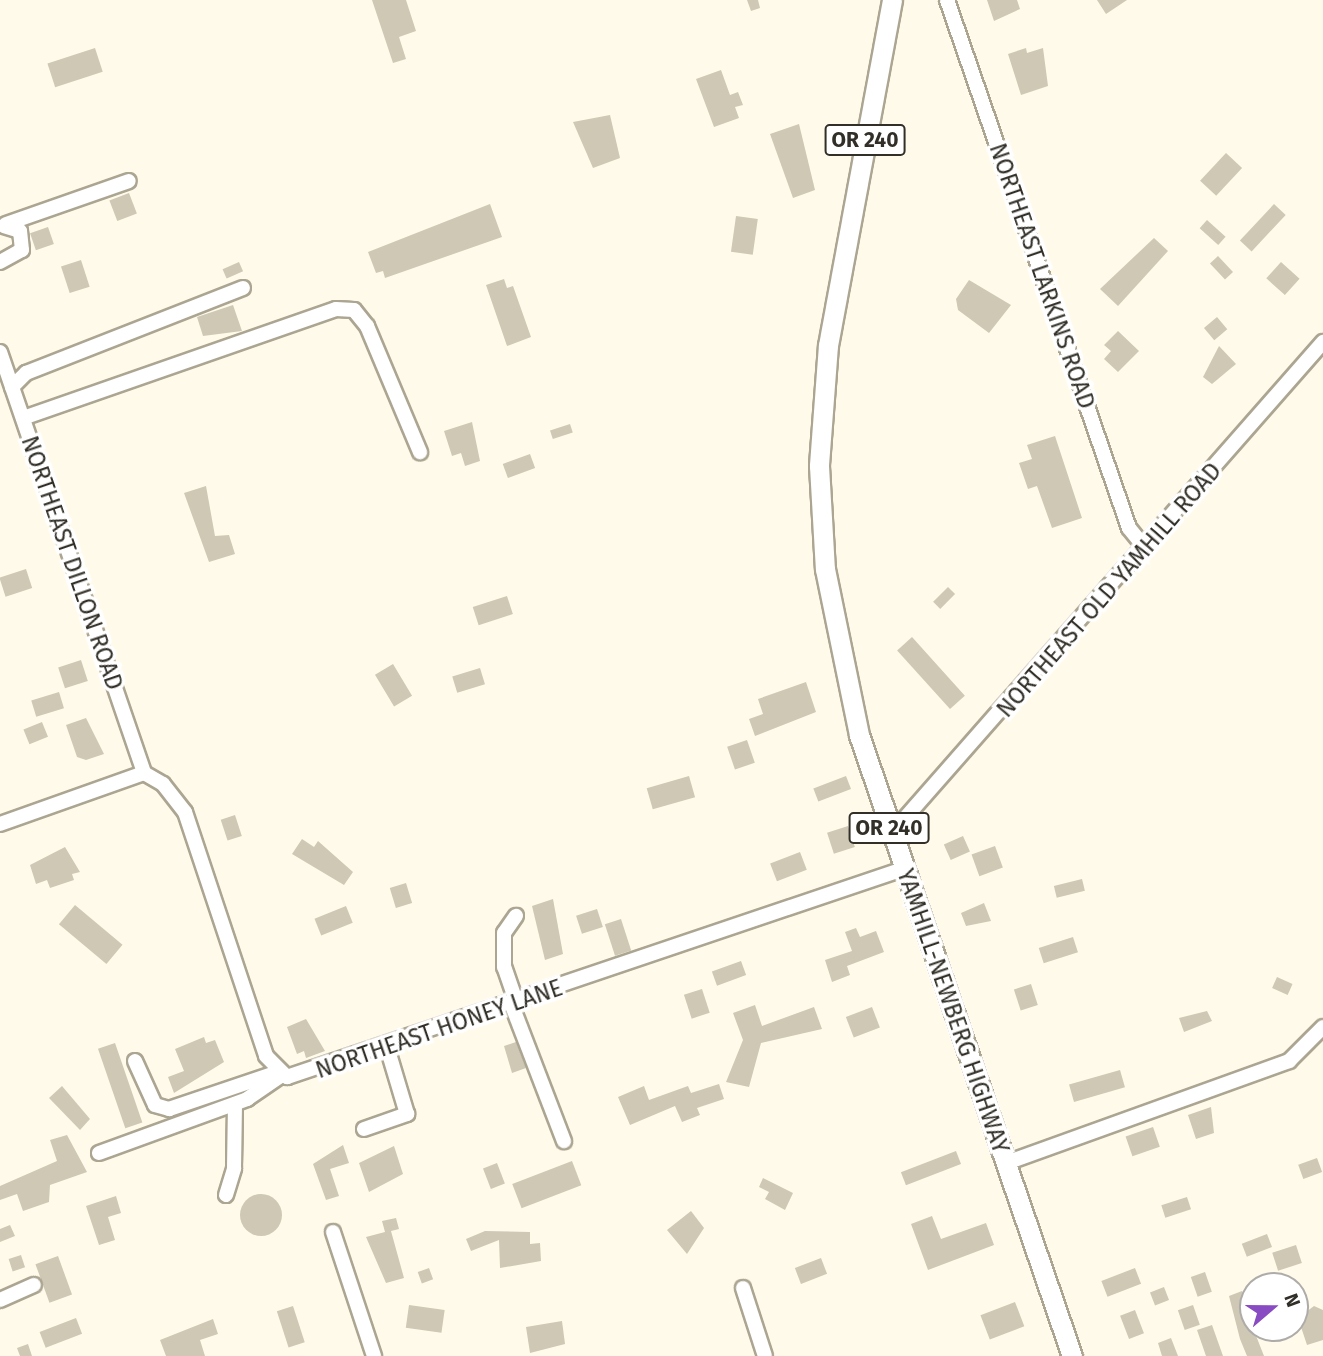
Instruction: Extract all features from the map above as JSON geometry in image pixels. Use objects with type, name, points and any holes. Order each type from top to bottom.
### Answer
[{"type":"main road","name":"YAMHILL-NEWBERG HIGHWAY","points":[[892,0],[838,280],[820,466],[837,643],[891,834],[1072,1356]]},
{"type":"street","name":"NORTHEAST LARKINS ROAD","points":[[947,0],[1129,528],[1145,548]]},
{"type":"street","points":[[3,226],[130,181]]},
{"type":"street","points":[[0,262],[22,250],[20,231],[3,226]]},
{"type":"street","points":[[12,387],[26,373],[243,288]]},
{"type":"street","points":[[23,418],[336,309],[354,310],[367,326],[420,452]]},
{"type":"street","name":"NORTHEAST OLD YAMHILL ROAD","points":[[891,834],[1145,548],[1323,342]]},
{"type":"street","name":"NORTHEAST DILLON ROAD","points":[[0,352],[144,773]]},
{"type":"street","points":[[0,824],[144,773],[163,784],[185,812],[266,1056],[280,1073]]},
{"type":"street","name":"NORTHEAST HONEY LANE","points":[[280,1073],[299,1078],[903,869]]},
{"type":"street","points":[[516,916],[504,933],[504,967],[564,1141]]},
{"type":"street","points":[[1006,1163],[1289,1061],[1323,1027]]},
{"type":"street","points":[[363,1129],[407,1114],[387,1047]]},
{"type":"street","points":[[135,1061],[155,1105],[169,1109],[280,1073]]},
{"type":"street","points":[[99,1153],[235,1104],[280,1073]]},
{"type":"street","points":[[226,1195],[234,1168],[235,1104]]},
{"type":"street","points":[[332,1232],[374,1356]]},
{"type":"street","points":[[0,1300],[34,1285]]},
{"type":"street","points":[[743,1288],[765,1356]]},
{"type":"building","points":[[372,0],[406,0],[416,31],[399,37],[406,59],[393,63]]},
{"type":"building","points":[[747,0],[758,0],[760,8],[751,11]]},
{"type":"building","points":[[987,0],[1017,0],[1020,9],[994,21]]},
{"type":"building","points":[[1097,0],[1127,0],[1106,14]]},
{"type":"building","points":[[95,48],[103,72],[55,87],[47,63]]},
{"type":"building","points":[[1026,48],[1027,53],[1043,48],[1048,86],[1021,95],[1008,54]]},
{"type":"building","points":[[721,70],[730,95],[738,92],[743,105],[735,107],[739,118],[714,127],[696,79]]},
{"type":"building","points":[[610,115],[620,158],[593,168],[573,122]]},
{"type":"building","points":[[799,124],[815,190],[793,198],[770,134]]},
{"type":"building","points":[[1226,153],[1242,168],[1216,196],[1200,181]]},
{"type":"building","points":[[129,193],[137,214],[117,221],[109,201]]},
{"type":"building","points":[[490,204],[502,237],[385,278],[383,271],[376,273],[368,252]]},
{"type":"building","points":[[1274,204],[1286,215],[1252,251],[1240,241]]},
{"type":"building","points":[[736,216],[758,219],[753,255],[731,252]]},
{"type":"building","points":[[1207,220],[1226,237],[1218,245],[1200,228]]},
{"type":"building","points":[[48,227],[54,244],[36,250],[30,233]]},
{"type":"building","points":[[1154,238],[1168,251],[1118,306],[1100,289]]},
{"type":"building","points":[[1218,256],[1233,272],[1225,280],[1210,264]]},
{"type":"building","points":[[81,260],[90,287],[70,293],[61,266]]},
{"type":"building","points":[[239,262],[243,271],[227,278],[223,269]]},
{"type":"building","points":[[1281,262],[1300,279],[1285,295],[1266,278]]},
{"type":"building","points":[[504,279],[507,288],[513,286],[531,337],[507,346],[486,285]]},
{"type":"building","points":[[969,280],[1011,305],[989,333],[958,310],[956,299]]},
{"type":"building","points":[[233,305],[242,331],[203,336],[197,317]]},
{"type":"building","points":[[1217,317],[1227,329],[1214,340],[1204,328]]},
{"type":"building","points":[[1118,331],[1139,351],[1118,372],[1104,359],[1111,351],[1104,345]]},
{"type":"building","points":[[1219,346],[1236,364],[1212,384],[1203,377]]},
{"type":"building","points":[[472,422],[480,461],[465,466],[461,453],[452,456],[444,431]]},
{"type":"building","points":[[570,424],[573,433],[553,439],[550,430]]},
{"type":"building","points":[[1055,436],[1082,518],[1052,528],[1037,486],[1028,489],[1019,463],[1032,459],[1027,445]]},
{"type":"building","points":[[530,454],[535,468],[508,478],[503,464]]},
{"type":"building","points":[[206,486],[215,536],[229,535],[235,554],[209,562],[184,493]]},
{"type":"building","points":[[26,569],[32,588],[6,597],[0,577]]},
{"type":"building","points":[[948,587],[955,594],[940,609],[933,602]]},
{"type":"building","points":[[507,596],[513,614],[479,625],[473,607]]},
{"type":"building","points":[[912,637],[965,696],[950,709],[897,650]]},
{"type":"building","points":[[81,660],[88,681],[65,688],[58,667]]},
{"type":"building","points":[[393,664],[412,696],[394,707],[375,675]]},
{"type":"building","points":[[480,668],[485,684],[457,693],[452,676]]},
{"type":"building","points":[[806,682],[816,712],[755,736],[749,719],[763,714],[758,699]]},
{"type":"building","points":[[59,692],[64,708],[36,717],[31,700]]},
{"type":"building","points":[[86,718],[104,754],[86,760],[77,757],[66,725]]},
{"type":"building","points":[[42,722],[48,737],[29,744],[23,729]]},
{"type":"building","points":[[747,740],[755,763],[735,770],[727,747]]},
{"type":"building","points":[[689,776],[695,797],[653,809],[647,788]]},
{"type":"building","points":[[846,776],[851,789],[818,802],[813,789]]},
{"type":"building","points":[[235,815],[242,836],[228,841],[221,820]]},
{"type":"building","points":[[848,826],[855,847],[834,854],[827,833]]},
{"type":"building","points":[[963,836],[970,852],[951,860],[944,845]]},
{"type":"building","points":[[302,839],[314,847],[318,841],[353,872],[344,885],[292,854]]},
{"type":"building","points":[[995,846],[1003,868],[979,876],[972,855]]},
{"type":"building","points":[[65,847],[80,872],[72,874],[74,880],[50,888],[47,880],[36,884],[30,865]]},
{"type":"building","points":[[800,852],[807,870],[777,881],[770,863]]},
{"type":"building","points":[[1082,879],[1085,891],[1057,898],[1054,886]]},
{"type":"building","points":[[406,883],[412,903],[396,908],[390,888]]},
{"type":"building","points":[[553,899],[563,954],[545,960],[532,906]]},
{"type":"building","points":[[984,903],[991,921],[966,926],[961,913]]},
{"type":"building","points":[[75,905],[122,945],[106,964],[59,924]]},
{"type":"building","points":[[346,906],[353,923],[321,935],[314,919]]},
{"type":"building","points":[[597,909],[603,927],[582,934],[576,916]]},
{"type":"building","points":[[621,919],[631,950],[615,956],[605,924]]},
{"type":"building","points":[[856,928],[860,937],[876,931],[884,952],[847,966],[850,975],[832,982],[825,960],[852,951],[845,932]]},
{"type":"building","points":[[1073,937],[1078,952],[1044,963],[1039,948]]},
{"type":"building","points":[[741,961],[746,975],[717,986],[712,972]]},
{"type":"building","points":[[1277,977],[1293,984],[1288,995],[1272,988]]},
{"type":"building","points":[[1031,984],[1038,1005],[1021,1010],[1014,990]]},
{"type":"building","points":[[702,989],[710,1013],[692,1019],[684,995]]},
{"type":"building","points":[[755,1005],[762,1026],[814,1007],[822,1029],[761,1043],[749,1087],[726,1082],[743,1040],[733,1013]]},
{"type":"building","points":[[872,1007],[880,1028],[854,1038],[846,1017]]},
{"type":"building","points":[[1207,1011],[1212,1021],[1184,1032],[1179,1018]]},
{"type":"building","points":[[306,1019],[325,1051],[306,1058],[304,1051],[297,1054],[287,1027]]},
{"type":"building","points":[[204,1037],[206,1043],[215,1040],[224,1062],[174,1093],[168,1077],[184,1071],[175,1049]]},
{"type":"building","points":[[516,1042],[526,1068],[512,1073],[504,1046]]},
{"type":"building","points":[[115,1043],[142,1122],[125,1128],[98,1049]]},
{"type":"building","points":[[1120,1070],[1125,1087],[1074,1102],[1069,1085]]},
{"type":"building","points":[[719,1084],[724,1099],[697,1108],[700,1115],[682,1122],[675,1106],[630,1125],[618,1097],[644,1086],[649,1100],[688,1086],[691,1093]]},
{"type":"building","points":[[62,1086],[90,1119],[80,1130],[49,1098]]},
{"type":"building","points":[[1211,1107],[1214,1133],[1196,1139],[1188,1115]]},
{"type":"building","points":[[1153,1127],[1160,1147],[1132,1156],[1126,1136]]},
{"type":"building","points":[[67,1135],[87,1172],[50,1185],[49,1202],[23,1211],[17,1194],[0,1200],[0,1186],[57,1161],[50,1140]]},
{"type":"building","points":[[343,1145],[349,1163],[330,1169],[339,1196],[326,1200],[313,1164]]},
{"type":"building","points":[[394,1146],[403,1174],[369,1192],[359,1163]]},
{"type":"building","points":[[956,1151],[961,1164],[906,1185],[901,1172]]},
{"type":"building","points":[[1317,1158],[1322,1172],[1303,1179],[1298,1165]]},
{"type":"building","points":[[572,1161],[581,1185],[522,1208],[512,1184]]},
{"type":"building","points":[[497,1163],[505,1184],[491,1189],[483,1168]]},
{"type":"building","points":[[763,1178],[793,1193],[785,1210],[765,1199],[769,1192],[759,1187]]},
{"type":"building","points":[[261,1194],[276,1200],[282,1215],[276,1230],[261,1236],[246,1230],[240,1215],[246,1200]]},
{"type":"building","points":[[116,1196],[121,1213],[108,1217],[115,1240],[99,1245],[86,1206]]},
{"type":"building","points":[[1187,1197],[1191,1209],[1165,1218],[1161,1205]]},
{"type":"building","points":[[691,1211],[704,1228],[687,1254],[667,1230]]},
{"type":"building","points":[[932,1216],[941,1239],[986,1223],[994,1245],[928,1270],[911,1224]]},
{"type":"building","points":[[396,1218],[399,1229],[391,1231],[404,1278],[386,1283],[366,1237],[385,1232],[382,1221]]},
{"type":"building","points":[[10,1225],[15,1236],[0,1242],[0,1229]]},
{"type":"building","points":[[485,1231],[530,1232],[530,1244],[540,1243],[541,1261],[500,1268],[499,1240],[471,1251],[466,1239]]},
{"type":"building","points":[[1267,1234],[1272,1247],[1247,1257],[1242,1244]]},
{"type":"building","points":[[1296,1245],[1302,1263],[1278,1271],[1272,1253]]},
{"type":"building","points":[[21,1255],[25,1267],[13,1271],[9,1259]]},
{"type":"building","points":[[58,1256],[72,1295],[49,1303],[35,1264]]},
{"type":"building","points":[[821,1258],[827,1274],[801,1284],[795,1268]]},
{"type":"building","points":[[429,1268],[433,1279],[422,1283],[418,1272]]},
{"type":"building","points":[[1135,1268],[1141,1284],[1107,1297],[1101,1281]]},
{"type":"building","points":[[1205,1272],[1212,1292],[1198,1297],[1191,1277]]},
{"type":"building","points":[[1164,1287],[1169,1300],[1155,1305],[1150,1292]]},
{"type":"building","points":[[1239,1292],[1239,1335],[1229,1296]]},
{"type":"building","points":[[1015,1302],[1024,1326],[990,1340],[980,1315]]},
{"type":"building","points":[[409,1305],[445,1310],[441,1333],[406,1328]]},
{"type":"building","points":[[1193,1305],[1200,1325],[1185,1330],[1178,1310]]},
{"type":"building","points":[[293,1306],[305,1342],[289,1347],[277,1311]]},
{"type":"building","points":[[1314,1306],[1323,1310],[1323,1340],[1307,1345],[1306,1342],[1309,1342],[1309,1310]]},
{"type":"building","points":[[1135,1310],[1144,1333],[1129,1339],[1120,1316]]},
{"type":"building","points":[[76,1318],[82,1334],[46,1348],[40,1332]]},
{"type":"building","points":[[213,1319],[218,1334],[200,1340],[205,1356],[166,1356],[160,1340]]},
{"type":"building","points":[[562,1321],[565,1344],[530,1353],[526,1327]]},
{"type":"building","points":[[1212,1325],[1223,1356],[1206,1356],[1197,1330]]},
{"type":"building","points":[[1171,1338],[1178,1356],[1162,1356],[1158,1343]]},
{"type":"building","points":[[1241,1342],[1258,1342],[1264,1356],[1247,1356]]},
{"type":"building","points":[[28,1344],[32,1356],[20,1356],[17,1348]]}]
